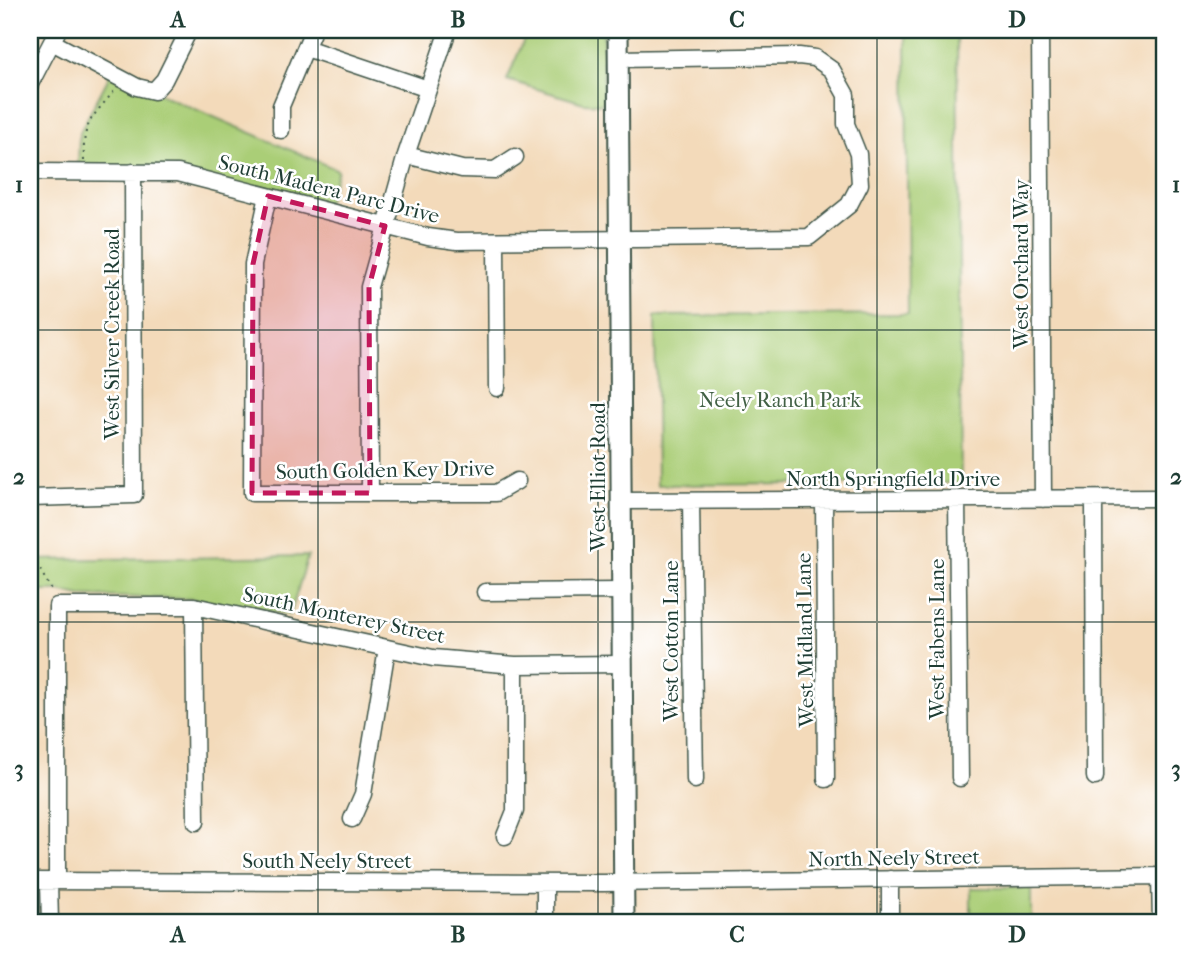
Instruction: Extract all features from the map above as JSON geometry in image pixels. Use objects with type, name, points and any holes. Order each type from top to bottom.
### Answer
[{"type":"main road","name":"West Elliot Road","points":[[618,30],[624,923]]},
{"type":"street","points":[[30,84],[55,36],[121,79],[154,91],[164,80],[189,30]]},
{"type":"street","points":[[281,130],[281,106],[313,30]]},
{"type":"street","points":[[370,493],[369,287],[406,155],[448,30]]},
{"type":"street","name":"West Orchard Way","points":[[1040,30],[1043,499]]},
{"type":"street","points":[[306,48],[428,89]]},
{"type":"street","name":"South Madera Parc Drive","points":[[30,172],[177,173],[428,237],[496,242],[809,237],[849,205],[860,184],[858,154],[846,124],[846,95],[842,83],[823,62],[788,55],[618,59]]},
{"type":"street","points":[[406,155],[462,169],[495,170],[514,157]]},
{"type":"street","name":"West Silver Creek Road","points":[[30,498],[134,495],[133,172]]},
{"type":"street","name":"South Golden Key Drive","points":[[268,196],[253,264],[251,288],[252,493],[496,493],[517,481]]},
{"type":"street","points":[[496,242],[497,388]]},
{"type":"street","name":"North Springfield Drive","points":[[621,501],[1165,498]]},
{"type":"street","name":"West Fabens Lane","points":[[957,499],[960,778]]},
{"type":"street","points":[[1094,499],[1095,777]]},
{"type":"street","name":"West Midland Lane","points":[[824,500],[826,779]]},
{"type":"street","name":"West Cotton Lane","points":[[691,501],[695,780]]},
{"type":"street","points":[[485,592],[621,590]]},
{"type":"street","points":[[50,923],[57,606]]},
{"type":"street","name":"South Monterey Street","points":[[57,606],[194,606],[262,618],[433,657],[515,665],[622,664]]},
{"type":"street","points":[[194,606],[196,822]]},
{"type":"street","points":[[352,819],[363,794],[387,648]]},
{"type":"street","points":[[505,836],[515,811],[515,665]]},
{"type":"street","points":[[1161,923],[1163,876]]},
{"type":"street","name":"North Neely Street","points":[[623,882],[1163,876]]},
{"type":"street","points":[[890,879],[890,923]]},
{"type":"street","name":"South Neely Street","points":[[30,881],[623,882]]},
{"type":"street","points":[[545,883],[545,923]]},
{"type":"path","points":[[84,172],[83,134],[88,120],[121,79]]},
{"type":"path","points":[[30,562],[36,562],[53,589],[57,606]]},
{"type":"highlighted area","points":[[268,196],[385,226],[369,287],[370,493],[252,493],[253,264]]},
{"type":"green space","points":[[528,30],[603,30],[603,104],[584,103],[507,80]]},
{"type":"green space","name":"Neely Ranch Park","points":[[906,30],[957,30],[961,483],[657,485],[655,316],[908,314]]},
{"type":"green space","points":[[111,73],[338,170],[324,212],[178,173],[78,172],[79,134]]},
{"type":"green space","points":[[308,556],[290,615],[194,599],[80,596],[59,591],[30,591],[30,560]]},
{"type":"green space","points":[[971,888],[1031,888],[1031,923],[971,923]]}]
